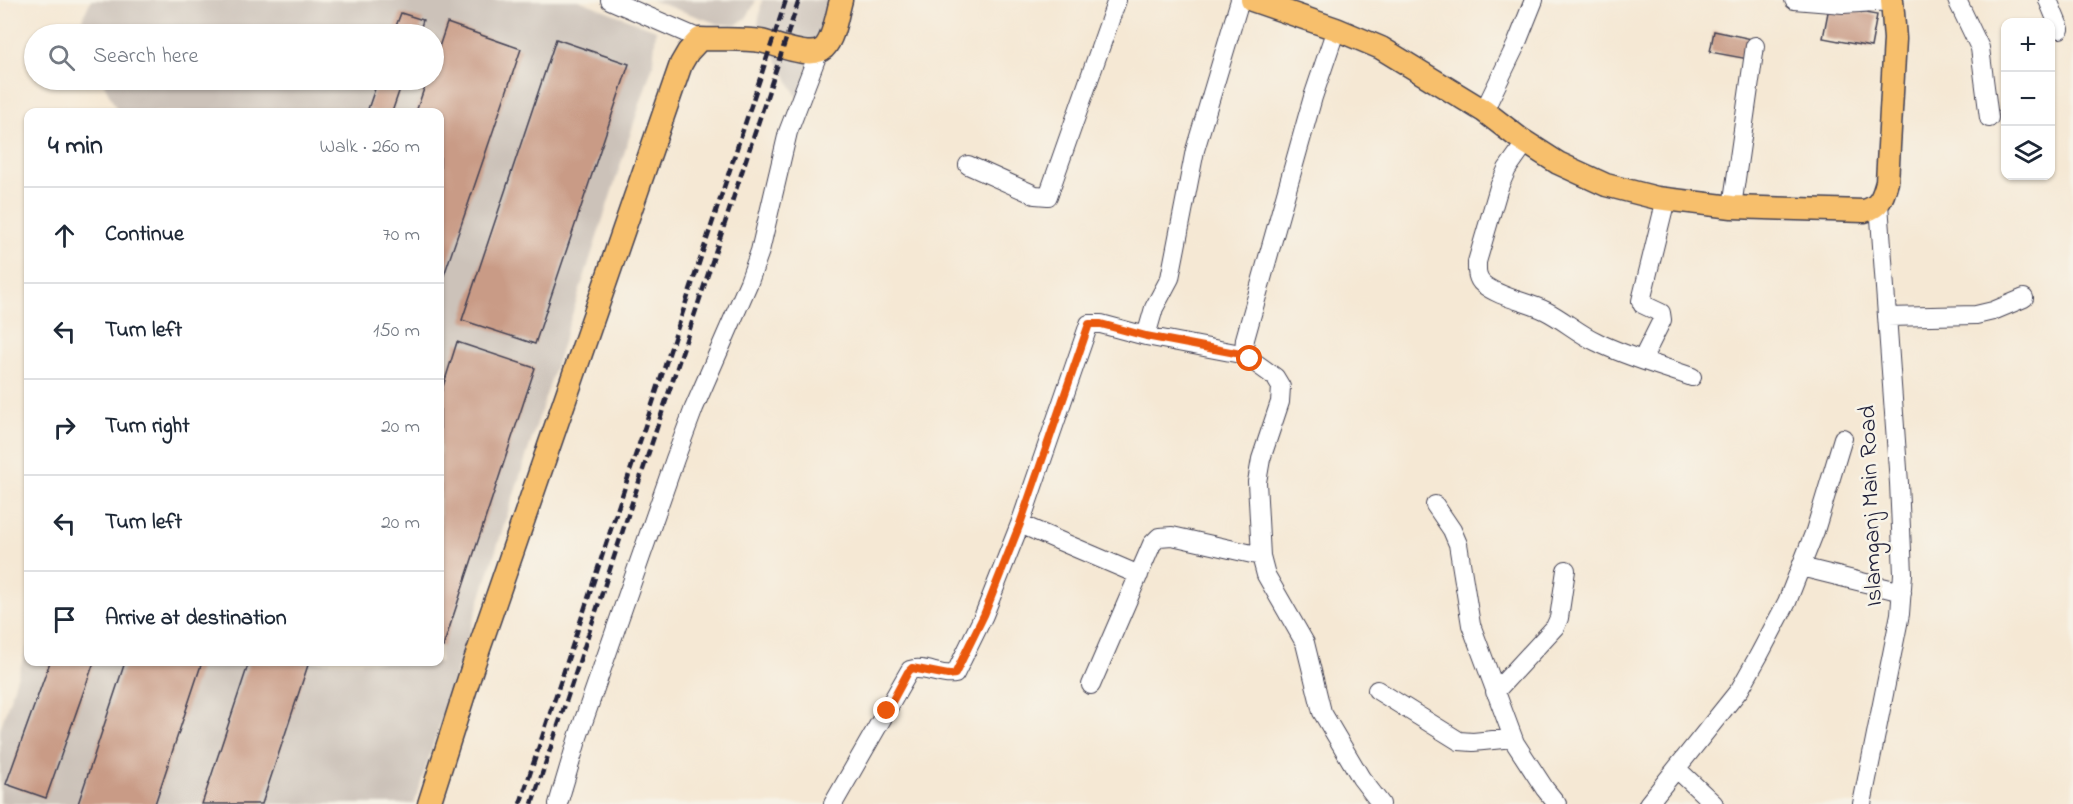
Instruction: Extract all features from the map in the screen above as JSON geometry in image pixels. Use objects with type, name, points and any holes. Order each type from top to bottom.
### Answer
[{"type":"main road","points":[[429,804],[472,669],[676,78],[688,52],[700,39],[760,41],[807,52],[819,51],[825,47],[830,38],[840,0]]},
{"type":"main road","points":[[1253,1],[1336,29],[1381,48],[1485,111],[1526,142],[1558,162],[1606,185],[1666,199],[1732,207],[1864,211],[1879,204],[1887,182],[1895,39],[1892,1]]},
{"type":"street","points":[[610,0],[700,39]]},
{"type":"street","points":[[968,165],[1035,195],[1048,196],[1117,0]]},
{"type":"street","points":[[1485,111],[1534,0]]},
{"type":"street","points":[[1794,0],[1843,4],[1892,1]]},
{"type":"street","points":[[1958,0],[1980,48],[1989,118]]},
{"type":"street","points":[[2048,0],[2060,29]]},
{"type":"street","points":[[1146,336],[1156,303],[1170,278],[1195,150],[1253,1]]},
{"type":"street","points":[[1246,355],[1244,346],[1248,328],[1313,97],[1336,29]]},
{"type":"street","points":[[1732,207],[1755,46]]},
{"type":"street","points":[[558,804],[578,736],[679,448],[760,251],[788,132],[819,51]]},
{"type":"street","points":[[1526,142],[1507,169],[1499,187],[1477,262],[1477,272],[1483,284],[1547,311],[1584,336],[1642,360],[1692,377]]},
{"type":"street","points":[[1642,360],[1663,317],[1661,313],[1642,304],[1641,301],[1666,199]]},
{"type":"street","name":"Islamganj Main Road","points":[[1862,804],[1891,665],[1902,592],[1899,483],[1879,204]]},
{"type":"street","points":[[1887,317],[1976,315],[1993,311],[2024,298]]},
{"type":"street","points":[[833,804],[910,670],[914,668],[948,675],[955,674],[984,615],[1020,524],[1089,324],[1101,324],[1146,336],[1246,355],[1275,377],[1281,387],[1280,402],[1258,471],[1257,482],[1261,556],[1270,585],[1305,643],[1322,712],[1361,778],[1381,804]]},
{"type":"street","points":[[1648,804],[1740,689],[1787,602],[1815,531],[1843,438]]},
{"type":"street","points":[[1435,505],[1452,530],[1458,544],[1471,625],[1512,738],[1525,761],[1557,804]]},
{"type":"street","points":[[1020,524],[1139,575]]},
{"type":"street","points":[[1091,684],[1152,544],[1159,537],[1164,535],[1261,556]]},
{"type":"street","points":[[1801,567],[1902,592]]},
{"type":"street","points":[[1495,692],[1555,627],[1566,570]]},
{"type":"street","points":[[1377,690],[1459,741],[1512,738]]},
{"type":"street","points":[[1677,769],[1714,804]]},
{"type":"shaded area","points":[[91,0],[578,0],[656,30],[653,64],[414,804],[0,804],[0,729],[24,656],[24,666],[444,666],[444,108],[116,108],[107,90],[444,90],[444,24],[80,24]]},
{"type":"shaded area","points":[[651,0],[755,0],[746,18],[736,25],[718,24]]},
{"type":"shaded area","points":[[762,0],[841,0],[804,110],[758,24]]},
{"type":"building","points":[[1829,7],[1877,15],[1871,47],[1823,38]]},
{"type":"building","points":[[401,13],[423,20],[422,24],[397,24]]},
{"type":"building","points":[[447,23],[521,49],[444,275],[444,108],[417,108],[424,90],[444,90],[444,32]]},
{"type":"building","points":[[1714,31],[1752,39],[1748,59],[1710,52]]},
{"type":"building","points":[[556,39],[629,64],[535,344],[462,320]]},
{"type":"building","points":[[375,90],[400,90],[393,108],[368,108]]},
{"type":"building","points":[[457,342],[535,368],[444,644],[444,383]]},
{"type":"building","points":[[49,666],[93,666],[46,798],[6,784]]},
{"type":"building","points":[[124,666],[201,666],[155,804],[78,804]]},
{"type":"building","points":[[248,666],[308,666],[262,804],[202,804]]},
{"type":"railway","points":[[520,804],[786,0]]},
{"type":"railway","points":[[532,804],[799,0]]},
{"type":"route","points":[[887,711],[912,668],[948,675],[955,674],[984,615],[1020,524],[1089,324],[1101,324],[1146,336],[1246,355],[1250,359]]}]
